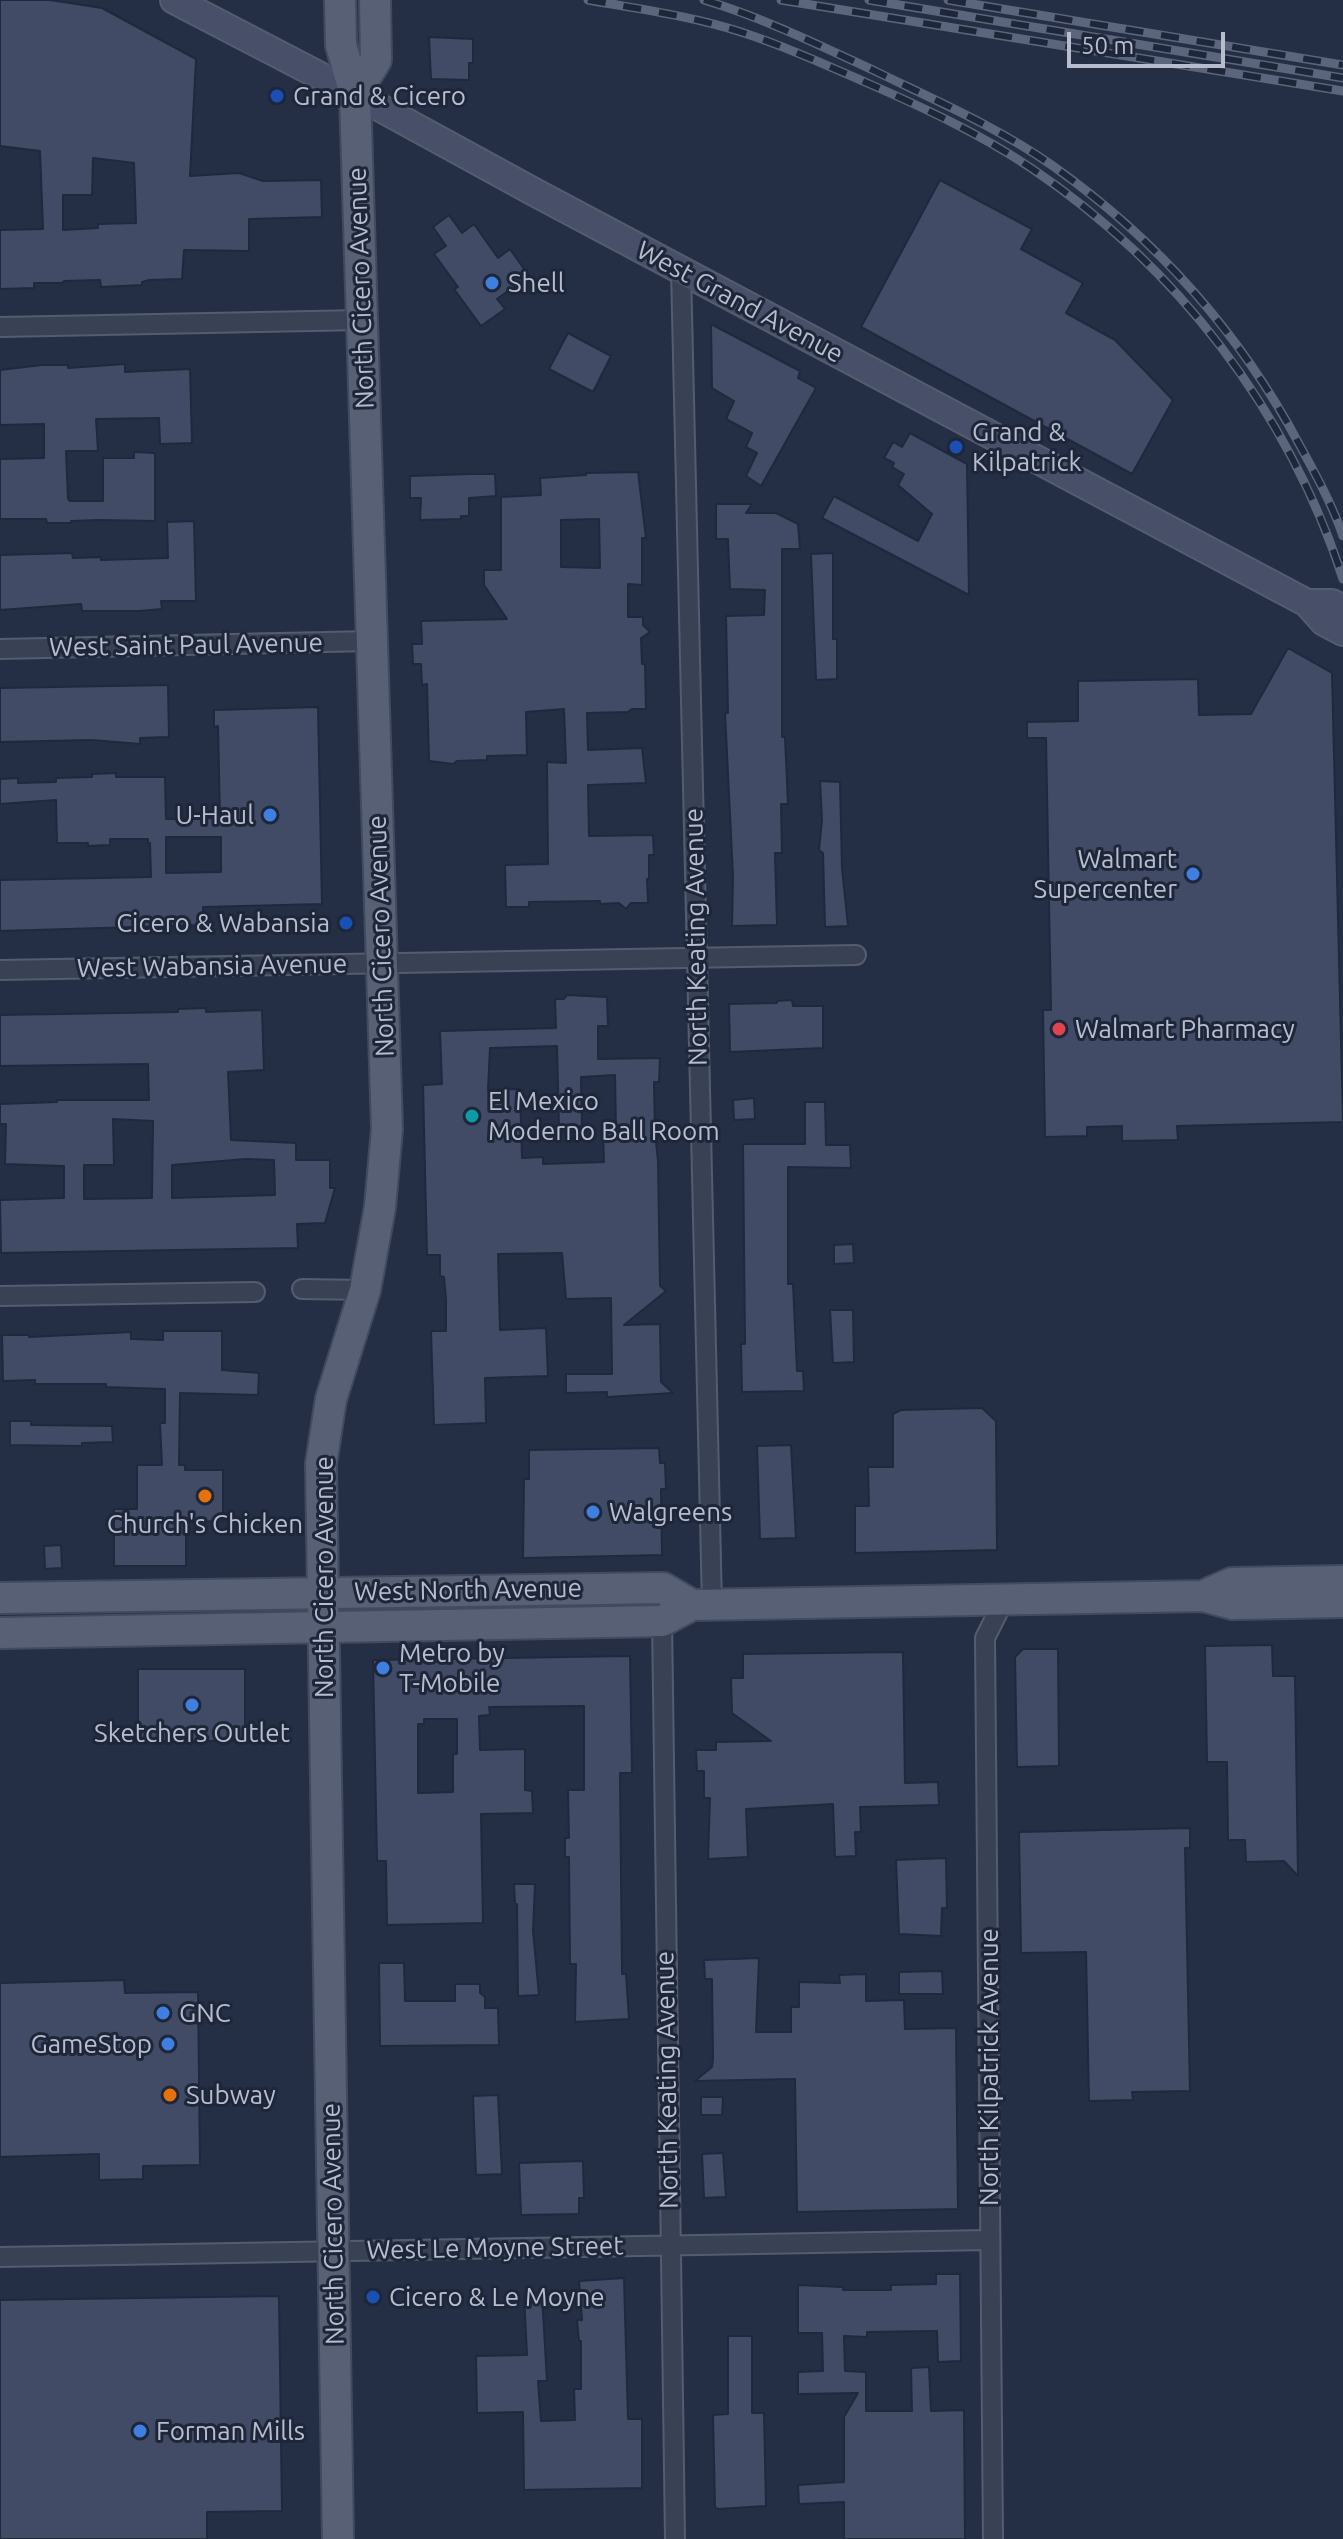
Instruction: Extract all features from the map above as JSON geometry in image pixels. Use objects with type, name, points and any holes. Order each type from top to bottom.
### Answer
[{"type":"main road","name":"West Grand Avenue","points":[[174,0],[1307,603],[1324,622],[1343,632]]},
{"type":"main road","name":"North Cicero Avenue","points":[[338,2539],[321,1464],[331,1399],[365,1290],[380,1207],[387,1129],[355,94],[341,45],[340,0]]},
{"type":"main road","points":[[355,94],[376,60],[375,0]]},
{"type":"main road","name":"West Grand Avenue","points":[[1307,603],[1332,603],[1343,609]]},
{"type":"main road","name":"West North Avenue","points":[[1203,1596],[1232,1583],[1343,1581]]},
{"type":"main road","name":"West North Avenue","points":[[0,1598],[663,1588],[702,1605]]},
{"type":"main road","name":"West North Avenue","points":[[0,1633],[662,1621],[702,1605],[1203,1596],[1233,1604],[1343,1602]]},
{"type":"street","name":"North Keating Avenue","points":[[681,270],[696,958],[702,1605]]},
{"type":"street","points":[[0,327],[363,320]]},
{"type":"street","name":"West Saint Paul Avenue","points":[[0,649],[372,641]]},
{"type":"street","name":"West Wabansia Avenue","points":[[0,970],[856,955]]},
{"type":"street","points":[[302,1289],[365,1290]]},
{"type":"street","points":[[0,1296],[255,1292]]},
{"type":"street","name":"North Kilpatrick Avenue","points":[[993,2539],[985,1638],[1004,1600]]},
{"type":"street","name":"North Keating Avenue","points":[[662,1621],[675,2539]]},
{"type":"street","name":"West Le Moyne Street","points":[[0,2257],[990,2240]]},
{"type":"building","points":[[0,0],[50,0],[102,8],[196,59],[190,176],[239,173],[263,181],[321,180],[322,217],[249,219],[249,251],[184,250],[182,279],[101,287],[100,280],[64,281],[34,283],[34,288],[0,289],[0,230],[43,229],[40,151],[0,146]],"holes":[[[93,158],[134,163],[136,223],[98,224],[98,228],[63,230],[63,195],[92,195]]]},
{"type":"building","points":[[429,37],[473,39],[469,80],[431,79]]},
{"type":"building","points":[[940,180],[1032,229],[1021,249],[1083,283],[1066,313],[1115,340],[1173,400],[1132,474],[861,327]]},
{"type":"building","points":[[449,215],[462,233],[474,224],[498,258],[510,249],[529,276],[497,299],[505,309],[481,326],[434,254],[446,246],[433,227]]},
{"type":"building","points":[[711,324],[800,371],[798,378],[816,388],[761,486],[746,476],[757,453],[746,447],[752,433],[726,419],[734,401],[712,388]]},
{"type":"building","points":[[568,333],[611,356],[593,392],[549,369]]},
{"type":"building","points":[[125,364],[125,372],[190,369],[192,443],[160,444],[159,418],[96,419],[98,451],[66,451],[68,499],[103,501],[103,458],[134,458],[134,452],[155,453],[155,521],[47,523],[46,519],[0,519],[0,459],[44,458],[44,424],[0,425],[0,370],[42,365],[68,365],[68,368]]},
{"type":"building","points":[[910,433],[967,464],[969,595],[822,518],[834,496],[918,541],[932,514],[898,485],[904,474],[884,458],[893,442],[902,447]]},
{"type":"building","points":[[638,472],[646,538],[642,538],[642,585],[628,584],[628,617],[643,617],[643,625],[650,632],[641,638],[646,709],[587,713],[588,750],[642,748],[646,783],[588,785],[589,836],[653,835],[654,855],[649,855],[647,879],[648,903],[631,903],[626,909],[619,903],[600,904],[600,901],[529,902],[529,907],[506,907],[505,865],[548,864],[547,762],[566,763],[564,709],[526,712],[527,755],[487,756],[487,760],[457,761],[453,764],[429,761],[427,684],[422,685],[421,664],[413,664],[412,644],[422,644],[421,621],[507,619],[484,585],[484,570],[501,570],[501,497],[541,495],[540,478]],"holes":[[[599,519],[600,568],[561,567],[561,520]]]},
{"type":"building","points":[[495,474],[496,496],[469,498],[469,516],[461,516],[461,519],[420,520],[421,498],[410,498],[410,476]]},
{"type":"building","points":[[716,504],[752,504],[746,513],[776,513],[798,524],[800,549],[782,549],[782,737],[785,737],[788,804],[781,804],[782,853],[775,853],[777,925],[732,926],[733,876],[725,713],[728,713],[726,616],[764,615],[765,590],[730,589],[728,539],[716,539]]},
{"type":"building","points":[[194,521],[196,601],[161,601],[162,609],[139,611],[82,611],[81,604],[0,610],[0,555],[72,553],[73,558],[101,557],[101,560],[168,558],[167,522]]},
{"type":"building","points":[[833,553],[833,639],[837,639],[837,679],[816,680],[811,554]]},
{"type":"building","name":"Walmart Supercenter","points":[[1288,648],[1332,673],[1343,1122],[1177,1126],[1178,1140],[1122,1141],[1122,1126],[1087,1127],[1087,1136],[1045,1137],[1043,1010],[1051,1010],[1046,738],[1027,738],[1027,722],[1078,721],[1078,681],[1198,679],[1199,715],[1251,714]]},
{"type":"building","points":[[168,685],[169,737],[140,738],[140,744],[92,740],[0,742],[0,688]]},
{"type":"building","points":[[318,707],[322,904],[203,907],[204,925],[0,931],[0,880],[151,877],[148,839],[110,839],[110,845],[88,846],[88,843],[57,843],[56,800],[0,804],[0,779],[18,778],[18,783],[56,782],[56,778],[116,773],[116,777],[165,777],[166,819],[220,818],[218,726],[214,727],[214,710]],"holes":[[[166,837],[221,837],[221,872],[166,873]]]},
{"type":"building","points":[[820,781],[840,782],[842,868],[848,926],[825,927],[823,853],[819,850],[822,820]]},
{"type":"building","points":[[567,995],[607,997],[608,1026],[598,1026],[598,1059],[660,1058],[659,1082],[654,1082],[655,1132],[660,1286],[666,1291],[624,1325],[660,1324],[661,1382],[673,1393],[607,1397],[607,1392],[566,1393],[566,1374],[612,1374],[611,1298],[566,1299],[562,1253],[498,1254],[500,1330],[546,1328],[548,1376],[485,1378],[486,1423],[434,1425],[431,1331],[446,1331],[446,1300],[444,1277],[440,1276],[440,1255],[427,1255],[423,1085],[442,1084],[440,1031],[556,1028],[555,999],[564,999]],"holes":[[[557,1046],[559,1127],[582,1126],[581,1077],[615,1075],[616,1132],[603,1132],[604,1162],[543,1164],[543,1157],[522,1158],[520,1089],[488,1090],[490,1048]]]},
{"type":"building","points":[[792,1000],[793,1006],[823,1006],[823,1048],[730,1052],[729,1004]]},
{"type":"building","points":[[206,1008],[206,1012],[262,1010],[264,1070],[228,1072],[231,1140],[296,1143],[296,1160],[330,1160],[330,1188],[335,1188],[325,1223],[297,1224],[298,1248],[1,1253],[0,1200],[64,1198],[64,1166],[5,1164],[6,1124],[0,1124],[0,1104],[57,1100],[149,1100],[148,1064],[0,1066],[0,1015],[178,1012],[178,1009]],"holes":[[[113,1119],[153,1121],[152,1198],[84,1199],[84,1165],[114,1165]],[[274,1160],[275,1195],[172,1198],[172,1165]]]},
{"type":"building","points":[[754,1098],[755,1119],[734,1120],[733,1100]]},
{"type":"building","points":[[805,1102],[825,1102],[826,1145],[850,1145],[851,1168],[788,1167],[788,1284],[793,1284],[797,1371],[803,1371],[804,1391],[742,1392],[741,1344],[745,1344],[743,1144],[805,1144]]},
{"type":"building","points":[[853,1244],[854,1263],[834,1264],[834,1245]]},
{"type":"building","points":[[830,1310],[853,1310],[854,1362],[833,1363]]},
{"type":"building","points":[[163,1331],[222,1331],[222,1370],[259,1373],[258,1395],[180,1393],[179,1465],[185,1465],[185,1470],[223,1470],[223,1521],[186,1522],[186,1566],[114,1566],[114,1509],[137,1509],[137,1465],[162,1465],[160,1423],[165,1423],[165,1389],[106,1387],[106,1384],[35,1384],[35,1380],[3,1381],[2,1335],[29,1337],[131,1332],[131,1339],[163,1340]]},
{"type":"building","points":[[982,1408],[996,1421],[997,1550],[855,1553],[855,1506],[869,1506],[868,1467],[893,1467],[893,1414],[901,1410]]},
{"type":"building","points":[[10,1421],[31,1421],[31,1425],[112,1426],[113,1442],[82,1443],[82,1446],[10,1445]]},
{"type":"building","points":[[791,1445],[796,1538],[760,1539],[757,1446]]},
{"type":"building","name":"Walgreens","points":[[659,1448],[660,1463],[665,1463],[666,1489],[661,1489],[662,1555],[523,1558],[524,1479],[529,1479],[529,1450]]},
{"type":"building","points":[[61,1545],[62,1568],[45,1569],[44,1546]]},
{"type":"building","points":[[1272,1645],[1273,1676],[1295,1676],[1298,1876],[1284,1861],[1246,1862],[1245,1840],[1228,1840],[1227,1762],[1207,1762],[1205,1646]]},
{"type":"building","points":[[1023,1649],[1058,1649],[1059,1766],[1017,1767],[1015,1657]]},
{"type":"building","points":[[903,1652],[905,1783],[938,1782],[939,1805],[860,1807],[861,1832],[855,1832],[856,1856],[835,1857],[833,1804],[746,1809],[748,1857],[708,1859],[710,1798],[704,1798],[704,1771],[697,1771],[696,1750],[716,1750],[716,1742],[771,1741],[732,1713],[731,1678],[743,1678],[743,1654]]},
{"type":"building","points":[[630,1656],[632,1773],[620,1773],[622,1974],[626,1974],[629,2019],[575,2022],[576,1964],[570,1964],[569,1857],[565,1857],[565,1838],[569,1838],[568,1790],[584,1790],[584,1706],[489,1707],[490,1715],[479,1716],[480,1750],[525,1749],[525,1790],[532,1791],[533,1813],[481,1814],[483,1923],[387,1925],[386,1861],[377,1861],[373,1660]],"holes":[[[424,1719],[457,1719],[453,1792],[418,1793],[418,1724],[424,1724]]]},
{"type":"building","name":"Sketchers Outlet","points":[[138,1669],[245,1669],[245,1741],[138,1741]]},
{"type":"building","points":[[1190,1828],[1190,1848],[1185,1848],[1190,2091],[1132,2092],[1133,2100],[1089,2101],[1086,1952],[1021,1953],[1019,1832]]},
{"type":"building","points":[[946,1858],[947,1908],[942,1908],[941,1936],[899,1934],[896,1860]]},
{"type":"building","points":[[514,1884],[535,1884],[533,1931],[539,1995],[518,1996]]},
{"type":"building","points":[[759,1958],[756,2032],[791,2032],[791,2007],[799,2007],[799,1982],[840,1983],[839,1975],[866,1974],[866,2001],[904,2000],[905,2029],[956,2028],[958,2209],[797,2212],[795,2079],[695,2081],[712,2067],[713,2059],[712,1979],[705,1979],[704,1960]]},
{"type":"building","points":[[379,1963],[404,1963],[405,2001],[455,2001],[455,1984],[480,1984],[485,2008],[498,2008],[499,2045],[380,2046]]},
{"type":"building","points":[[942,1971],[943,1994],[899,1994],[899,1972]]},
{"type":"building","points":[[124,1980],[125,1993],[198,1992],[200,2165],[143,2166],[143,2179],[99,2180],[99,2154],[0,2157],[0,1983]]},
{"type":"building","points":[[498,2095],[502,2174],[476,2175],[473,2096]]},
{"type":"building","points":[[701,2097],[723,2097],[722,2115],[701,2115]]},
{"type":"building","points":[[723,2153],[726,2197],[704,2198],[702,2154]]},
{"type":"building","points":[[583,2161],[584,2198],[579,2198],[579,2214],[521,2215],[519,2163]]},
{"type":"building","points":[[936,2274],[960,2274],[961,2361],[938,2362],[937,2331],[867,2332],[867,2337],[844,2336],[845,2371],[866,2372],[866,2411],[912,2411],[911,2368],[929,2367],[931,2411],[964,2410],[965,2539],[844,2539],[844,2502],[799,2504],[798,2485],[844,2482],[844,2417],[858,2393],[798,2394],[798,2372],[823,2371],[822,2333],[798,2333],[798,2285],[843,2287],[843,2290],[891,2290],[891,2285],[936,2284]]},
{"type":"building","points":[[624,2278],[628,2419],[642,2419],[642,2488],[524,2490],[523,2412],[477,2413],[476,2356],[527,2355],[524,2295],[542,2295],[547,2381],[538,2381],[541,2421],[575,2420],[574,2389],[581,2389],[581,2341],[577,2320],[582,2320],[579,2281]]},
{"type":"building","name":"Forman Mills","points":[[279,2296],[282,2511],[207,2512],[207,2539],[0,2539],[0,2300]]},
{"type":"building","points":[[728,2336],[752,2336],[752,2413],[764,2413],[766,2506],[715,2507],[713,2415],[728,2414]]},
{"type":"railway","points":[[588,0],[704,22],[773,43],[908,101],[971,132],[1031,168],[1084,207],[1134,250],[1180,297],[1222,348],[1259,401],[1292,458],[1320,517],[1343,579]]},
{"type":"railway","points":[[704,0],[792,33],[967,116],[1032,152],[1091,194],[1161,257],[1250,364],[1311,466],[1343,536]]},
{"type":"railway","points":[[781,0],[1343,91]]},
{"type":"railway","points":[[869,0],[1343,78]]},
{"type":"railway","points":[[948,0],[1343,65]]},
{"type":"place","name":"Grand & Cicero","points":[[277,96]]},
{"type":"place","name":"Shell","points":[[492,283]]},
{"type":"place","name":"Grand & Kilpatrick","points":[[956,447]]},
{"type":"place","name":"U-Haul","points":[[270,815]]},
{"type":"place","name":"Walmart Supercenter","points":[[1193,874]]},
{"type":"place","name":"Cicero & Wabansia","points":[[346,923]]},
{"type":"place","name":"Walmart Pharmacy","points":[[1059,1029]]},
{"type":"place","name":"El Mexico Moderno Ball Room","points":[[472,1116]]},
{"type":"place","name":"Church's Chicken","points":[[205,1496]]},
{"type":"place","name":"Walgreens","points":[[593,1512]]},
{"type":"place","name":"Metro by T-Mobile","points":[[383,1668]]},
{"type":"place","name":"Sketchers Outlet","points":[[192,1705]]},
{"type":"place","name":"GNC","points":[[163,2013]]},
{"type":"place","name":"GameStop","points":[[168,2044]]},
{"type":"place","name":"Subway","points":[[170,2095]]},
{"type":"place","name":"Cicero & Le Moyne","points":[[373,2297]]},
{"type":"place","name":"Forman Mills","points":[[140,2431]]}]
